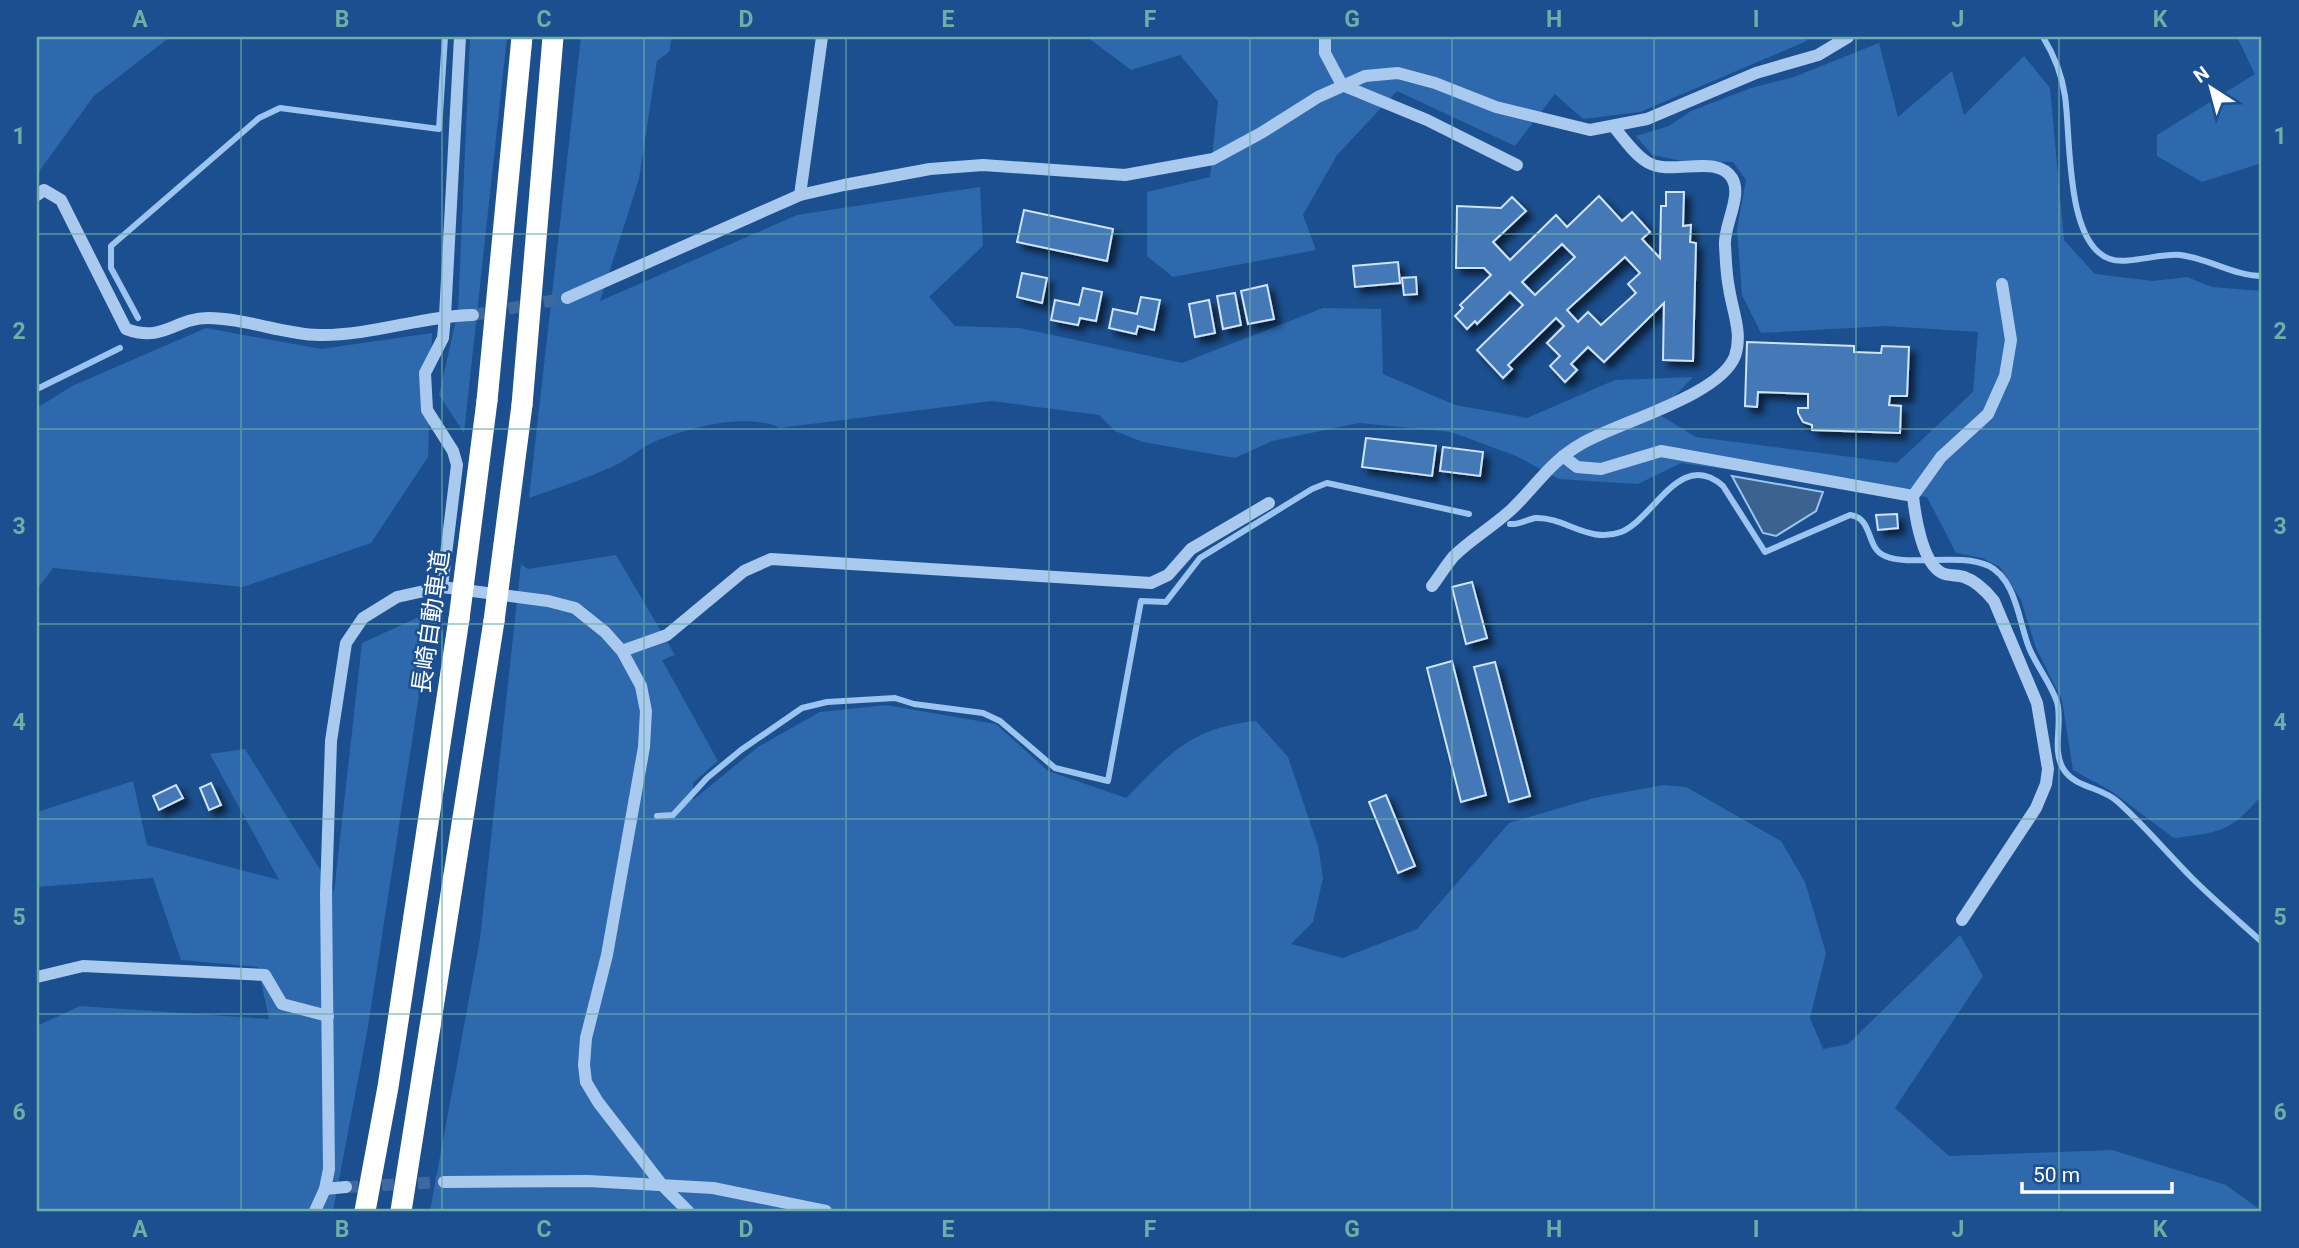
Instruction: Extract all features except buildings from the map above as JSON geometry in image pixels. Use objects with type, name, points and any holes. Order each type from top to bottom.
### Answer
[{"type":"highway","name":"長崎自動車道","points":[[365,1211],[388,1087],[459,619],[487,401],[517,119],[522,37]]},
{"type":"highway","points":[[401,1211],[494,621],[522,405],[553,37]]},
{"type":"street","points":[[442,587],[457,465],[453,451],[427,410],[425,373],[443,338],[460,37]]},
{"type":"street","points":[[800,195],[822,37]]},
{"type":"street","points":[[1325,37],[1325,53],[1342,85],[1427,120],[1517,165]]},
{"type":"street","points":[[567,298],[800,195],[930,169],[983,165],[1125,175],[1213,159],[1342,85],[1365,76],[1398,73],[1435,83],[1509,111],[1590,130],[1647,119],[1756,74],[1818,55],[1848,37]]},
{"type":"street","points":[[1432,586],[1455,556],[1491,529],[1530,492],[1544,471],[1563,456],[1582,443],[1706,387],[1724,373],[1735,356],[1739,333],[1728,287],[1724,239],[1735,193],[1734,181],[1726,171],[1716,167],[1669,168],[1648,163],[1615,127]]},
{"type":"street","points":[[37,195],[44,190],[61,200],[126,329],[145,335],[206,318],[319,335],[416,324],[445,316],[473,315]]},
{"type":"street","points":[[1962,920],[2036,808],[2046,784],[2048,769],[2037,703],[1994,601],[1983,588],[1965,577],[1942,573],[1935,567],[1926,552],[1915,519],[1913,496],[1941,457],[1988,414],[2005,376],[2011,340],[2002,284]]},
{"type":"street","points":[[1563,456],[1577,467],[1601,469],[1661,451],[1913,496]]},
{"type":"street","points":[[622,652],[667,635],[744,570],[771,559],[1151,583],[1168,575],[1191,549],[1269,503]]},
{"type":"street","points":[[315,1211],[325,1189],[329,1169],[326,894],[331,741],[346,643],[363,618],[397,597],[442,587],[548,601],[575,608],[605,632],[622,652],[641,686],[646,711],[644,747],[607,955],[586,1038],[584,1065],[586,1082],[598,1102],[662,1185],[688,1211]]},
{"type":"street","points":[[37,977],[83,966],[265,975],[282,1003],[328,1016]]},
{"type":"street","points":[[444,1182],[587,1181],[713,1188],[826,1211]]},
{"type":"street","points":[[325,1189],[346,1187]]},
{"type":"shaded area","points":[[37,37],[170,37],[94,96],[37,174]]},
{"type":"shaded area","points":[[470,37],[507,37],[464,433],[439,395],[458,311]]},
{"type":"shaded area","points":[[581,37],[672,37],[669,52],[657,61],[639,179],[600,301],[797,215],[980,187],[983,246],[929,297],[955,326],[1020,328],[1182,363],[1323,308],[1381,309],[1383,374],[1455,405],[1527,418],[1615,380],[1693,377],[1658,414],[1696,437],[1897,463],[1973,392],[1978,332],[1887,326],[1761,333],[1742,295],[1737,229],[1746,180],[1733,162],[1682,161],[1652,155],[1636,136],[1669,126],[1691,111],[1751,88],[1794,77],[1879,43],[1898,117],[1952,71],[1964,115],[2024,56],[2050,88],[2064,240],[2095,274],[2153,281],[2187,277],[2212,287],[2262,291],[2262,795],[2233,823],[2224,828],[2174,838],[2111,791],[2073,770],[2062,700],[2036,648],[2021,600],[2000,567],[1982,558],[1956,553],[1927,497],[1681,463],[1638,484],[1559,479],[1516,456],[1451,432],[1359,423],[1272,441],[1235,458],[1143,442],[1115,431],[1099,415],[992,401],[780,428],[751,421],[701,427],[656,441],[614,466],[529,498]]},
{"type":"shaded area","points":[[1087,37],[1806,37],[1807,41],[1640,112],[1583,119],[1555,94],[1515,146],[1397,91],[1337,155],[1303,215],[1316,250],[1173,277],[1147,256],[1147,192],[1210,177],[1218,101],[1180,55],[1131,70]]},
{"type":"shaded area","points":[[2237,37],[2262,37],[2262,163],[2202,182],[2157,156],[2157,135],[2255,74]]},
{"type":"shaded area","points":[[206,328],[321,349],[432,333],[428,457],[371,543],[243,587],[53,568],[37,589],[37,408],[72,386]]},
{"type":"shaded area","points":[[1732,476],[1823,492],[1816,511],[1776,536],[1763,533]]},
{"type":"shaded area","points":[[616,555],[675,655],[662,660],[718,761],[693,783],[693,800],[758,747],[820,712],[886,705],[996,724],[1048,771],[1126,798],[1183,745],[1214,730],[1256,721],[1288,757],[1318,846],[1323,878],[1313,922],[1291,944],[1343,958],[1417,929],[1509,823],[1594,798],[1663,785],[1686,787],[1781,841],[1805,882],[1826,953],[1810,1018],[1823,1049],[1848,1044],[1960,935],[1983,976],[1895,1108],[1949,1156],[2112,1150],[2226,1185],[2262,1211],[430,1211],[480,939],[521,564],[528,569]]},
{"type":"shaded area","points":[[432,611],[368,1027],[333,1211],[37,1211],[37,1026],[80,1006],[269,1019],[258,967],[181,960],[153,878],[37,887],[37,812],[133,781],[147,845],[279,880],[210,754],[245,749],[334,892],[362,643]]},
{"type":"waterway","points":[[138,318],[111,268],[111,246],[259,118],[280,108],[439,129],[445,37]]},
{"type":"waterway","points":[[2043,37],[2057,65],[2064,88],[2073,187],[2085,233],[2095,249],[2110,259],[2117,260],[2180,255],[2241,273],[2262,276]]},
{"type":"waterway","points":[[37,389],[120,348]]},
{"type":"waterway","points":[[1510,524],[1536,518],[1557,521],[1598,535],[1621,532],[1633,525],[1668,490],[1681,480],[1694,475],[1708,477],[1723,486],[1765,552],[1850,515],[1863,522],[1874,547],[1885,556],[1908,560],[1964,560],[1989,566],[2006,582],[2016,604],[2030,650],[2057,702],[2058,754],[2064,770],[2075,780],[2118,802],[2200,886],[2262,942]]},
{"type":"waterway","points":[[657,816],[673,815],[707,778],[741,750],[802,708],[827,702],[895,698],[914,704],[983,713],[1000,721],[1055,768],[1108,781],[1141,601],[1166,602],[1200,558],[1312,489],[1327,483],[1469,514]]},
{"type":"tunnel","points":[[473,315],[567,298]]},
{"type":"tunnel","points":[[346,1187],[444,1182]]}]
